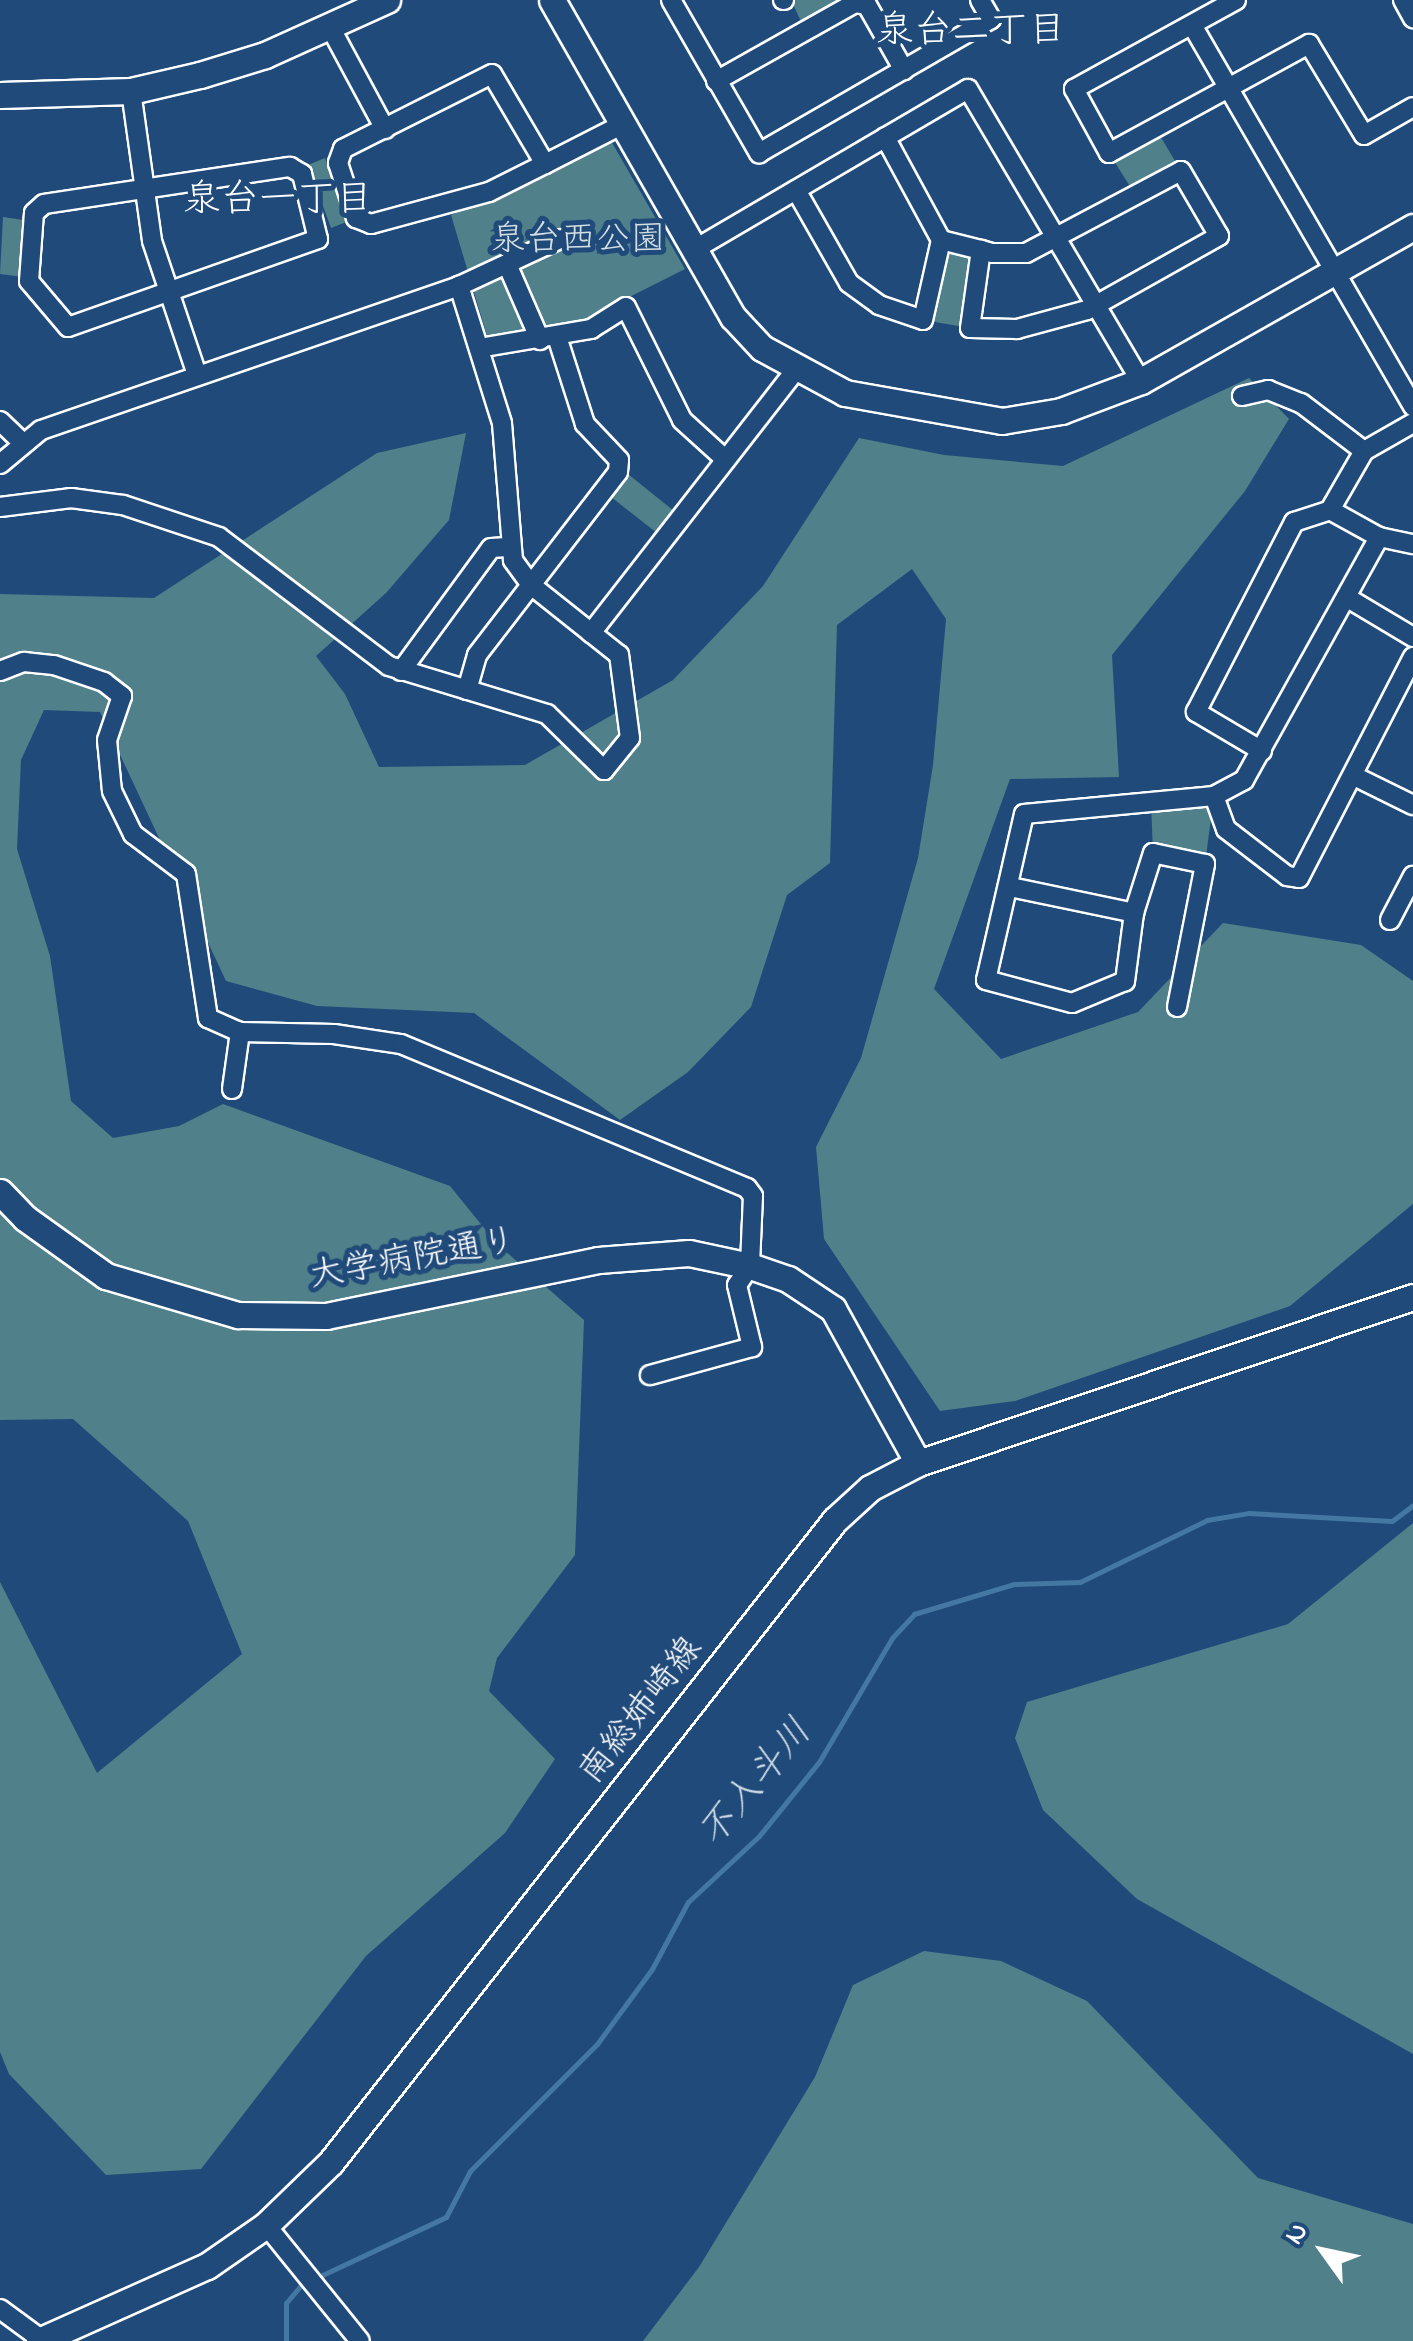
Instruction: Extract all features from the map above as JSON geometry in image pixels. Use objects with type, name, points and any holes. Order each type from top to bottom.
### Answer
[{"type":"street","points":[[0,95],[130,91],[265,55],[387,0]]},
{"type":"street","points":[[552,0],[733,317],[762,348],[844,394],[1002,421],[1062,411],[1140,381],[1334,268],[1413,227]]},
{"type":"street","points":[[670,0],[759,153],[991,19],[980,0]]},
{"type":"street","points":[[1236,0],[1074,89],[1109,154],[1309,44],[1364,134],[1413,106]]},
{"type":"street","points":[[1403,0],[1413,18]]},
{"type":"street","points":[[716,82],[855,3],[867,5],[904,70]]},
{"type":"street","points":[[1192,25],[1413,406]]},
{"type":"street","points":[[330,27],[385,129]]},
{"type":"street","points":[[545,164],[492,74],[344,149],[338,163],[356,218],[370,224],[438,211],[545,164],[623,124]]},
{"type":"street","points":[[697,248],[968,89],[1140,381]]},
{"type":"street","points":[[130,91],[143,190],[167,292],[197,376]]},
{"type":"street","points":[[796,190],[849,282],[904,316],[923,320],[942,240],[885,137]]},
{"type":"street","points":[[290,167],[302,174],[320,230],[318,239],[68,326],[29,281],[34,213],[44,204],[143,190],[290,167]]},
{"type":"street","points":[[942,240],[981,250],[1026,253],[1057,240],[1181,171],[1219,236],[1096,306],[1054,322],[970,328],[981,250]]},
{"type":"street","points":[[0,464],[41,430],[459,286],[560,239]]},
{"type":"street","points":[[467,690],[477,655],[618,472],[619,460],[584,424],[549,339],[506,264]]},
{"type":"street","points":[[0,507],[71,498],[122,505],[219,537],[401,671],[547,714],[604,770],[630,738],[620,656],[531,585],[508,547],[506,446],[459,286]]},
{"type":"street","points":[[480,348],[549,339],[591,328],[626,307],[682,420],[726,460]]},
{"type":"street","points":[[592,633],[796,370]]},
{"type":"street","points":[[1242,396],[1268,390],[1300,404],[1364,450]]},
{"type":"street","points":[[0,421],[22,442]]},
{"type":"street","points":[[1262,751],[1196,712],[1294,522],[1330,510],[1364,450],[1413,422]]},
{"type":"street","points":[[1330,510],[1378,537],[1413,544]]},
{"type":"street","points":[[1178,1007],[1206,864],[1154,853],[1134,913],[1125,980],[1072,1003],[986,980],[1024,814],[1214,796],[1244,780],[1378,537]]},
{"type":"street","points":[[401,671],[490,548],[508,547]]},
{"type":"street","points":[[1346,597],[1413,637]]},
{"type":"street","points":[[1214,796],[1226,829],[1286,876],[1299,878],[1413,657]]},
{"type":"street","points":[[0,672],[24,662],[54,665],[104,682],[122,696],[108,740],[108,772],[119,812],[144,846],[186,874],[208,1018],[240,1032],[334,1034],[401,1044],[560,1116],[738,1182],[753,1196],[750,1266],[738,1285],[752,1348],[650,1375]]},
{"type":"street","points":[[1354,776],[1413,805]]},
{"type":"street","points":[[1390,920],[1413,876]]},
{"type":"street","points":[[1010,887],[1134,913]]},
{"type":"street","points":[[232,1089],[240,1032]]},
{"type":"street","name":"大学病院通り","points":[[0,1192],[25,1218],[106,1276],[238,1314],[326,1316],[598,1260],[689,1253],[750,1266],[788,1279],[832,1309],[918,1463]]},
{"type":"street","name":"南総姉崎線","points":[[40,2340],[206,2266],[266,2225],[331,2162],[835,1520],[870,1488],[918,1463],[1413,1297]]},
{"type":"street","points":[[266,2225],[360,2341]]},
{"type":"street","points":[[0,2308],[40,2340]]},
{"type":"green space","points":[[791,0],[853,0],[804,28]]},
{"type":"green space","points":[[1156,129],[1181,171],[1136,196],[1109,153]]},
{"type":"green space","name":"泉台西公園","points":[[611,141],[685,269],[570,327],[488,339],[451,215]]},
{"type":"green space","points":[[325,158],[349,221],[331,228],[308,165]]},
{"type":"green space","points":[[3,217],[30,221],[23,277],[0,274]]},
{"type":"green space","points":[[941,240],[981,250],[970,328],[923,320]]},
{"type":"green space","points":[[1249,378],[1289,419],[1245,491],[1112,655],[1119,777],[1010,779],[934,989],[1001,1059],[1138,1012],[1223,923],[1361,945],[1413,981],[1413,1204],[1290,1306],[1015,1401],[940,1411],[824,1239],[816,1147],[861,1058],[918,858],[933,765],[946,619],[912,569],[837,625],[830,863],[787,895],[751,1007],[688,1072],[620,1120],[474,1013],[317,1006],[226,981],[100,712],[44,710],[21,760],[17,849],[50,956],[71,1101],[113,1138],[179,1126],[223,1104],[450,1186],[497,1244],[584,1320],[575,1555],[497,1658],[489,1691],[555,1759],[505,1833],[366,1956],[201,2169],[106,2175],[9,2074],[0,2052],[0,1582],[97,1773],[242,1654],[188,1521],[73,1419],[0,1420],[0,594],[154,598],[377,453],[466,433],[449,520],[386,593],[316,656],[345,694],[379,767],[525,765],[673,680],[763,586],[859,438],[944,455],[1063,466]]},
{"type":"green space","points":[[628,474],[674,511],[657,533],[611,497]]},
{"type":"green space","points":[[1214,796],[1205,864],[1153,853],[1151,802]]},
{"type":"green space","points":[[1413,1523],[1413,2054],[1137,1899],[1043,1810],[1015,1738],[1027,1702],[1288,1624]]},
{"type":"green space","points":[[924,1951],[1001,1961],[1087,2001],[1258,2178],[1413,2224],[1413,2341],[643,2341],[699,2267],[815,2077],[853,1985]]},
{"type":"waterway","name":"不入斗川","points":[[286,2341],[286,2303],[301,2285],[446,2217],[470,2171],[597,2044],[652,1969],[688,1902],[759,1836],[819,1762],[892,1638],[914,1614],[1014,1584],[1080,1582],[1207,1520],[1249,1513],[1392,1521],[1413,1505]]},
{"type":"district","name":"泉台二丁目","points":[[971,33]]},
{"type":"district","name":"泉台一丁目","points":[[278,202]]}]
